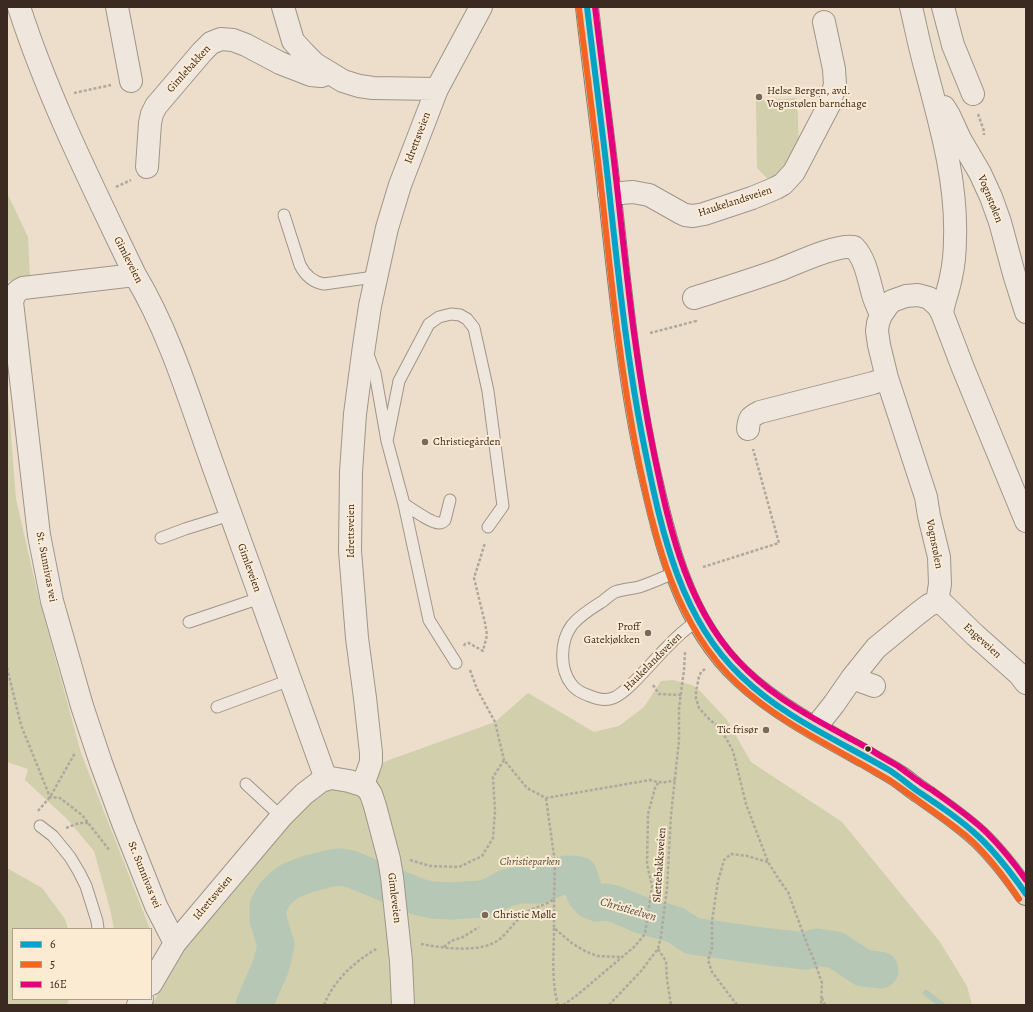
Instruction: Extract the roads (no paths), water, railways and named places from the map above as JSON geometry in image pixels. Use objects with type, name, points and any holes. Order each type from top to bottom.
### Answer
[{"type":"main road","points":[[587,7],[621,302],[636,408],[656,500],[676,572],[689,604],[728,664],[751,686],[780,707],[898,776],[962,823],[979,837],[1026,894]]},
{"type":"street","name":"Gimleveien","points":[[19,7],[33,50],[73,146],[135,275],[149,300],[174,357],[326,779]]},
{"type":"street","points":[[117,7],[131,81]]},
{"type":"street","points":[[283,7],[293,41],[315,64],[343,81],[359,86],[373,88],[437,89]]},
{"type":"street","name":"Idrettsveien","points":[[367,789],[365,780],[371,762],[371,753],[357,638],[350,551],[355,414],[364,346],[370,306],[387,228],[400,185],[437,89],[481,7]]},
{"type":"street","name":"Vognstølen","points":[[911,7],[947,157],[955,211],[954,264],[952,277],[942,312]]},
{"type":"street","points":[[943,7],[953,45],[973,94]]},
{"type":"street","name":"Haukelandsveien","points":[[609,194],[634,192],[649,195],[685,215],[693,216],[704,214],[752,198],[783,184],[794,172],[802,159],[829,105],[835,86],[834,69],[824,22]]},
{"type":"street","name":"Gimlebakken","points":[[147,167],[152,114],[156,106],[211,43],[221,39],[233,40],[246,45],[280,63],[311,75],[321,76],[330,73]]},
{"type":"street","name":"Vognstølen","points":[[933,96],[949,115],[991,197],[1000,222],[1026,312]]},
{"type":"street","points":[[694,298],[778,270],[823,253],[850,246],[854,247],[861,257],[881,315]]},
{"type":"street","name":"St. Sunnivas vei","points":[[135,275],[23,288],[13,296],[12,302],[39,535],[52,601],[82,706],[101,763],[156,906],[175,943]]},
{"type":"street","points":[[881,315],[892,301],[906,296],[918,295],[929,298],[938,306],[942,312],[963,368],[1026,521]]},
{"type":"street","name":"Vognstølen","points":[[881,315],[877,331],[879,345],[926,497],[939,557],[940,584],[937,602]]},
{"type":"street","points":[[748,430],[748,420],[760,412],[888,378]]},
{"type":"street","points":[[816,728],[876,648],[929,605],[937,602]]},
{"type":"street","name":"Engeveien","points":[[937,602],[943,604],[1019,674],[1026,683]]},
{"type":"street","points":[[852,678],[874,686]]},
{"type":"street","points":[[326,779],[349,781],[367,789]]},
{"type":"street","name":"Idrettsveien","points":[[152,982],[175,943],[282,816],[304,794],[326,779]]},
{"type":"street","name":"Gimleveien","points":[[367,789],[375,806],[392,877],[401,960],[403,1005]]},
{"type":"lane","points":[[284,215],[300,265],[308,277],[318,283],[324,284],[377,277]]},
{"type":"lane","points":[[387,441],[399,381],[429,324],[439,317],[450,314],[460,315],[467,319],[474,328],[488,391],[503,506],[488,527]]},
{"type":"lane","points":[[364,346],[375,372],[387,441],[404,504],[429,620],[456,663]]},
{"type":"lane","points":[[404,504],[438,523],[445,520],[450,500]]},
{"type":"lane","points":[[161,538],[230,515]]},
{"type":"lane","name":"Haukelandsveien","points":[[676,572],[640,586],[615,592],[580,617],[572,625],[566,635],[564,645],[564,668],[568,678],[577,690],[587,695],[596,698],[613,698],[621,694],[644,672],[671,642],[698,620]]},
{"type":"lane","points":[[591,602],[615,592]]},
{"type":"lane","name":"Gimleveien","points":[[189,622],[260,598]]},
{"type":"lane","points":[[644,672],[646,684]]},
{"type":"lane","points":[[217,707],[290,680]]},
{"type":"lane","points":[[246,784],[282,816]]},
{"type":"lane","points":[[40,826],[53,836],[70,857],[79,872],[86,886],[98,928]]},
{"type":"waterway","name":"Christieelven","points":[[254,1005],[271,966],[276,945],[268,919],[268,906],[275,894],[290,881],[308,874],[341,867],[351,869],[419,897],[432,900],[451,901],[481,899],[492,896],[506,888],[521,885],[540,885],[566,874],[574,874],[579,875],[585,894],[590,900],[597,903],[606,902],[615,904],[641,915],[676,925],[692,936],[806,951],[817,947],[836,950],[863,968],[880,970]]},
{"type":"waterway","points":[[926,993],[942,1005]]},
{"type":"place","name":"Helse Bergen, avd. Vognstølen barnehage","points":[[759,97]]},
{"type":"place","name":"Christiegården","points":[[425,442]]},
{"type":"place","name":"Proff Gatekjøkken","points":[[648,633]]},
{"type":"place","name":"Tic frisør","points":[[766,730]]},
{"type":"place","name":"Christie Mølle","points":[[485,915]]},
{"type":"park label","name":"Christieparken","points":[[530,862]]}]
